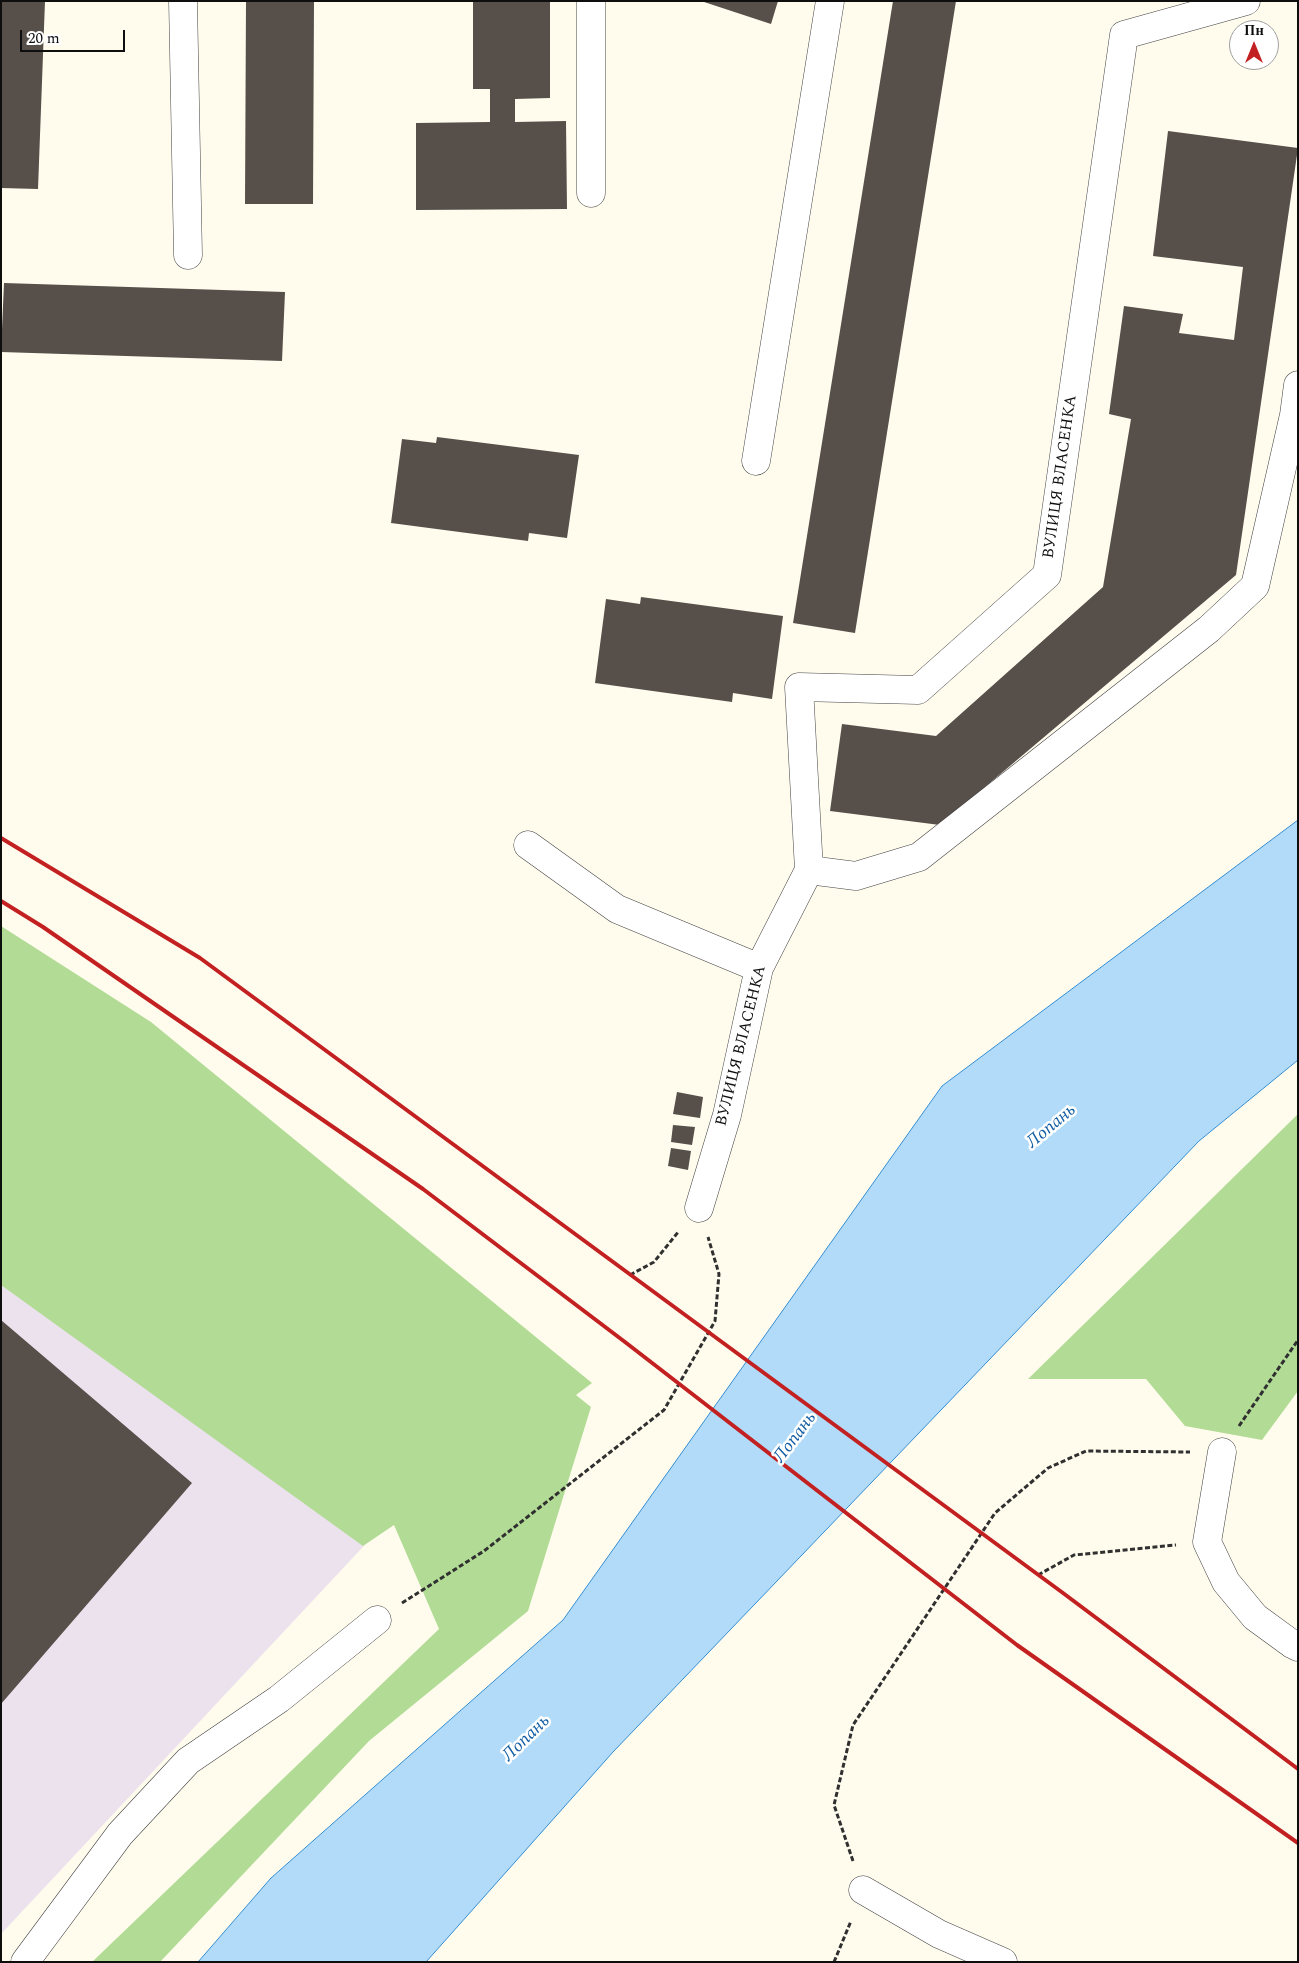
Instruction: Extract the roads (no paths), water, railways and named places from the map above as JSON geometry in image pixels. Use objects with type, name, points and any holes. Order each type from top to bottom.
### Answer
[{"type":"street","points":[[183,1],[188,255]]},
{"type":"street","points":[[591,1],[591,193]]},
{"type":"street","points":[[756,461],[830,1]]},
{"type":"street","name":"ВУЛИЦЯ ВЛАСЕНКА","points":[[699,1208],[727,1115],[758,968],[809,870],[798,687],[918,690],[1047,575],[1124,36],[1246,1]]},
{"type":"street","points":[[809,870],[856,876],[919,857],[1209,629],[1255,586],[1294,415],[1298,385]]},
{"type":"street","points":[[528,845],[617,909],[758,968]]},
{"type":"street","points":[[1222,1452],[1207,1542],[1226,1582],[1255,1617],[1298,1647]]},
{"type":"street","points":[[25,1962],[120,1834],[188,1761],[279,1699],[377,1620]]},
{"type":"street","points":[[863,1890],[939,1934],[1003,1962]]},
{"type":"water","name":"Лопань","points":[[1298,820],[1298,1060],[1199,1141],[613,1752],[426,1962],[198,1962],[271,1878],[563,1620],[942,1086]]},
{"type":"railway","points":[[1,838],[200,958],[1063,1593],[1298,1769]]},
{"type":"railway","points":[[1,901],[43,927],[423,1189],[625,1342],[1017,1645],[1298,1843]]}]
